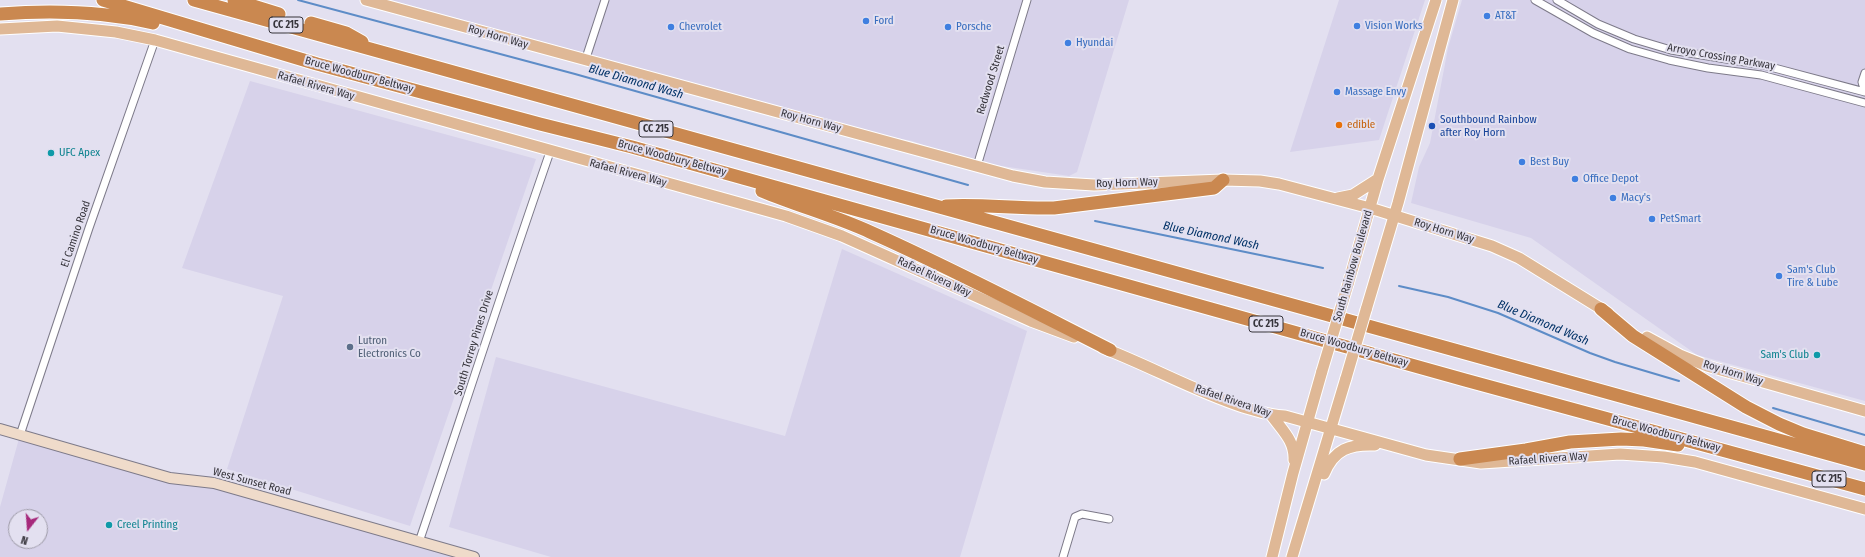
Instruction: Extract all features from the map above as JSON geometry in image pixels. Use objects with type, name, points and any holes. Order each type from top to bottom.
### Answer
[{"type":"highway","name":"Bruce Woodbury Beltway","points":[[103,0],[347,72],[632,147],[1465,380],[1865,489]]},
{"type":"highway","name":"Bruce Woodbury Beltway","points":[[194,0],[1865,464]]},
{"type":"highway","points":[[234,0],[346,33],[377,52]]},
{"type":"highway","points":[[0,14],[58,11],[104,14],[141,20],[235,40]]},
{"type":"highway","points":[[740,177],[763,191],[839,219],[896,243],[1110,350]]},
{"type":"highway","points":[[935,206],[992,205],[1029,208],[1054,208],[1214,188],[1223,180]]},
{"type":"highway","points":[[1601,308],[1633,336],[1746,407],[1779,424],[1803,434],[1865,453]]},
{"type":"highway","points":[[1460,459],[1570,442],[1644,440],[1693,448],[1762,467],[1793,469]]},
{"type":"main road","name":"Roy Horn Way","points":[[366,0],[585,61],[1013,176],[1045,182],[1094,185],[1223,180],[1279,184],[1335,198],[1470,238],[1519,258],[1657,344],[1692,360],[1768,384],[1865,411]]},
{"type":"main road","name":"South Rainbow Boulevard","points":[[1272,557],[1292,473],[1378,179],[1436,0]]},
{"type":"main road","points":[[1449,13],[1450,0]]},
{"type":"main road","points":[[1294,552],[1394,216],[1453,0]]},
{"type":"main road","name":"Rafael Rivera Way","points":[[0,29],[57,26],[116,32],[155,40],[550,152],[772,212],[814,226],[884,254],[1031,321],[1110,350],[1210,395],[1272,416],[1285,416],[1426,455],[1481,463],[1620,454],[1664,457],[1695,462],[1865,509]]},
{"type":"main road","points":[[1335,198],[1353,195],[1378,179]]},
{"type":"main road","points":[[1272,416],[1287,434],[1291,443],[1294,456],[1292,473]]},
{"type":"main road","name":"West Sunset Road","points":[[0,429],[170,478],[214,483],[474,557]]},
{"type":"main road","points":[[1294,552],[1309,520],[1322,479],[1330,461],[1349,447],[1365,445],[1392,446]]},
{"type":"street","points":[[585,61],[605,0]]},
{"type":"street","name":"Redwood Street","points":[[976,166],[1027,0]]},
{"type":"street","name":"Arroyo Crossing Parkway","points":[[1535,0],[1593,33],[1634,50],[1669,60],[1708,68],[1761,75],[1864,102]]},
{"type":"street","name":"Arroyo Crossing Parkway","points":[[1556,0],[1598,24],[1634,39],[1671,50],[1763,64],[1865,92]]},
{"type":"street","name":"El Camino Road","points":[[20,435],[89,228],[155,40]]},
{"type":"street","points":[[1864,102],[1865,92],[1862,82],[1865,73]]},
{"type":"street","name":"South Torrey Pines Drive","points":[[419,542],[481,358],[501,292],[550,152]]},
{"type":"street","points":[[1063,557],[1075,517],[1082,514],[1109,519]]},
{"type":"shaded area","points":[[391,0],[1129,0],[1077,172],[1069,176],[968,161],[912,141],[881,135]]},
{"type":"shaded area","points":[[1339,0],[1425,0],[1379,140],[1290,152]]},
{"type":"shaded area","points":[[1462,0],[1865,0],[1865,401],[1697,355],[1531,238],[1411,203],[1419,167],[1430,143],[1448,48]]},
{"type":"shaded area","points":[[250,81],[536,159],[410,526],[227,469],[283,296],[182,268]]},
{"type":"shaded area","points":[[842,249],[1027,331],[960,557],[551,557],[449,527],[496,357],[785,436]]},
{"type":"shaded area","points":[[20,435],[170,478],[214,483],[474,557],[0,557],[0,507]]},
{"type":"waterway","name":"Blue Diamond Wash","points":[[298,0],[575,74],[968,185]]},
{"type":"waterway","name":"Blue Diamond Wash","points":[[1095,221],[1323,268]]},
{"type":"waterway","name":"Blue Diamond Wash","points":[[1399,286],[1448,297],[1498,313],[1590,353],[1679,381]]},
{"type":"waterway","name":"Blue Diamond Wash","points":[[1773,408],[1865,435]]},
{"type":"place","name":"AT&T","points":[[1487,16]]},
{"type":"place","name":"Ford","points":[[866,21]]},
{"type":"place","name":"Vision Works","points":[[1357,26]]},
{"type":"place","name":"Chevrolet","points":[[671,27]]},
{"type":"place","name":"Porsche","points":[[948,27]]},
{"type":"place","name":"Hyundai","points":[[1068,43]]},
{"type":"place","name":"Massage Envy","points":[[1337,92]]},
{"type":"place","name":"edible","points":[[1339,125]]},
{"type":"place","name":"Southbound Rainbow after Roy Horn","points":[[1432,126]]},
{"type":"place","name":"UFC Apex","points":[[51,153]]},
{"type":"place","name":"Best Buy","points":[[1522,162]]},
{"type":"place","name":"Office Depot","points":[[1575,179]]},
{"type":"place","name":"Macy's","points":[[1613,198]]},
{"type":"place","name":"PetSmart","points":[[1652,219]]},
{"type":"place","name":"Sam's Club Tire & Lube","points":[[1779,276]]},
{"type":"place","name":"Lutron Electronics Co","points":[[350,347]]},
{"type":"place","name":"Sam's Club","points":[[1817,355]]},
{"type":"place","name":"Creel Printing","points":[[109,525]]}]
